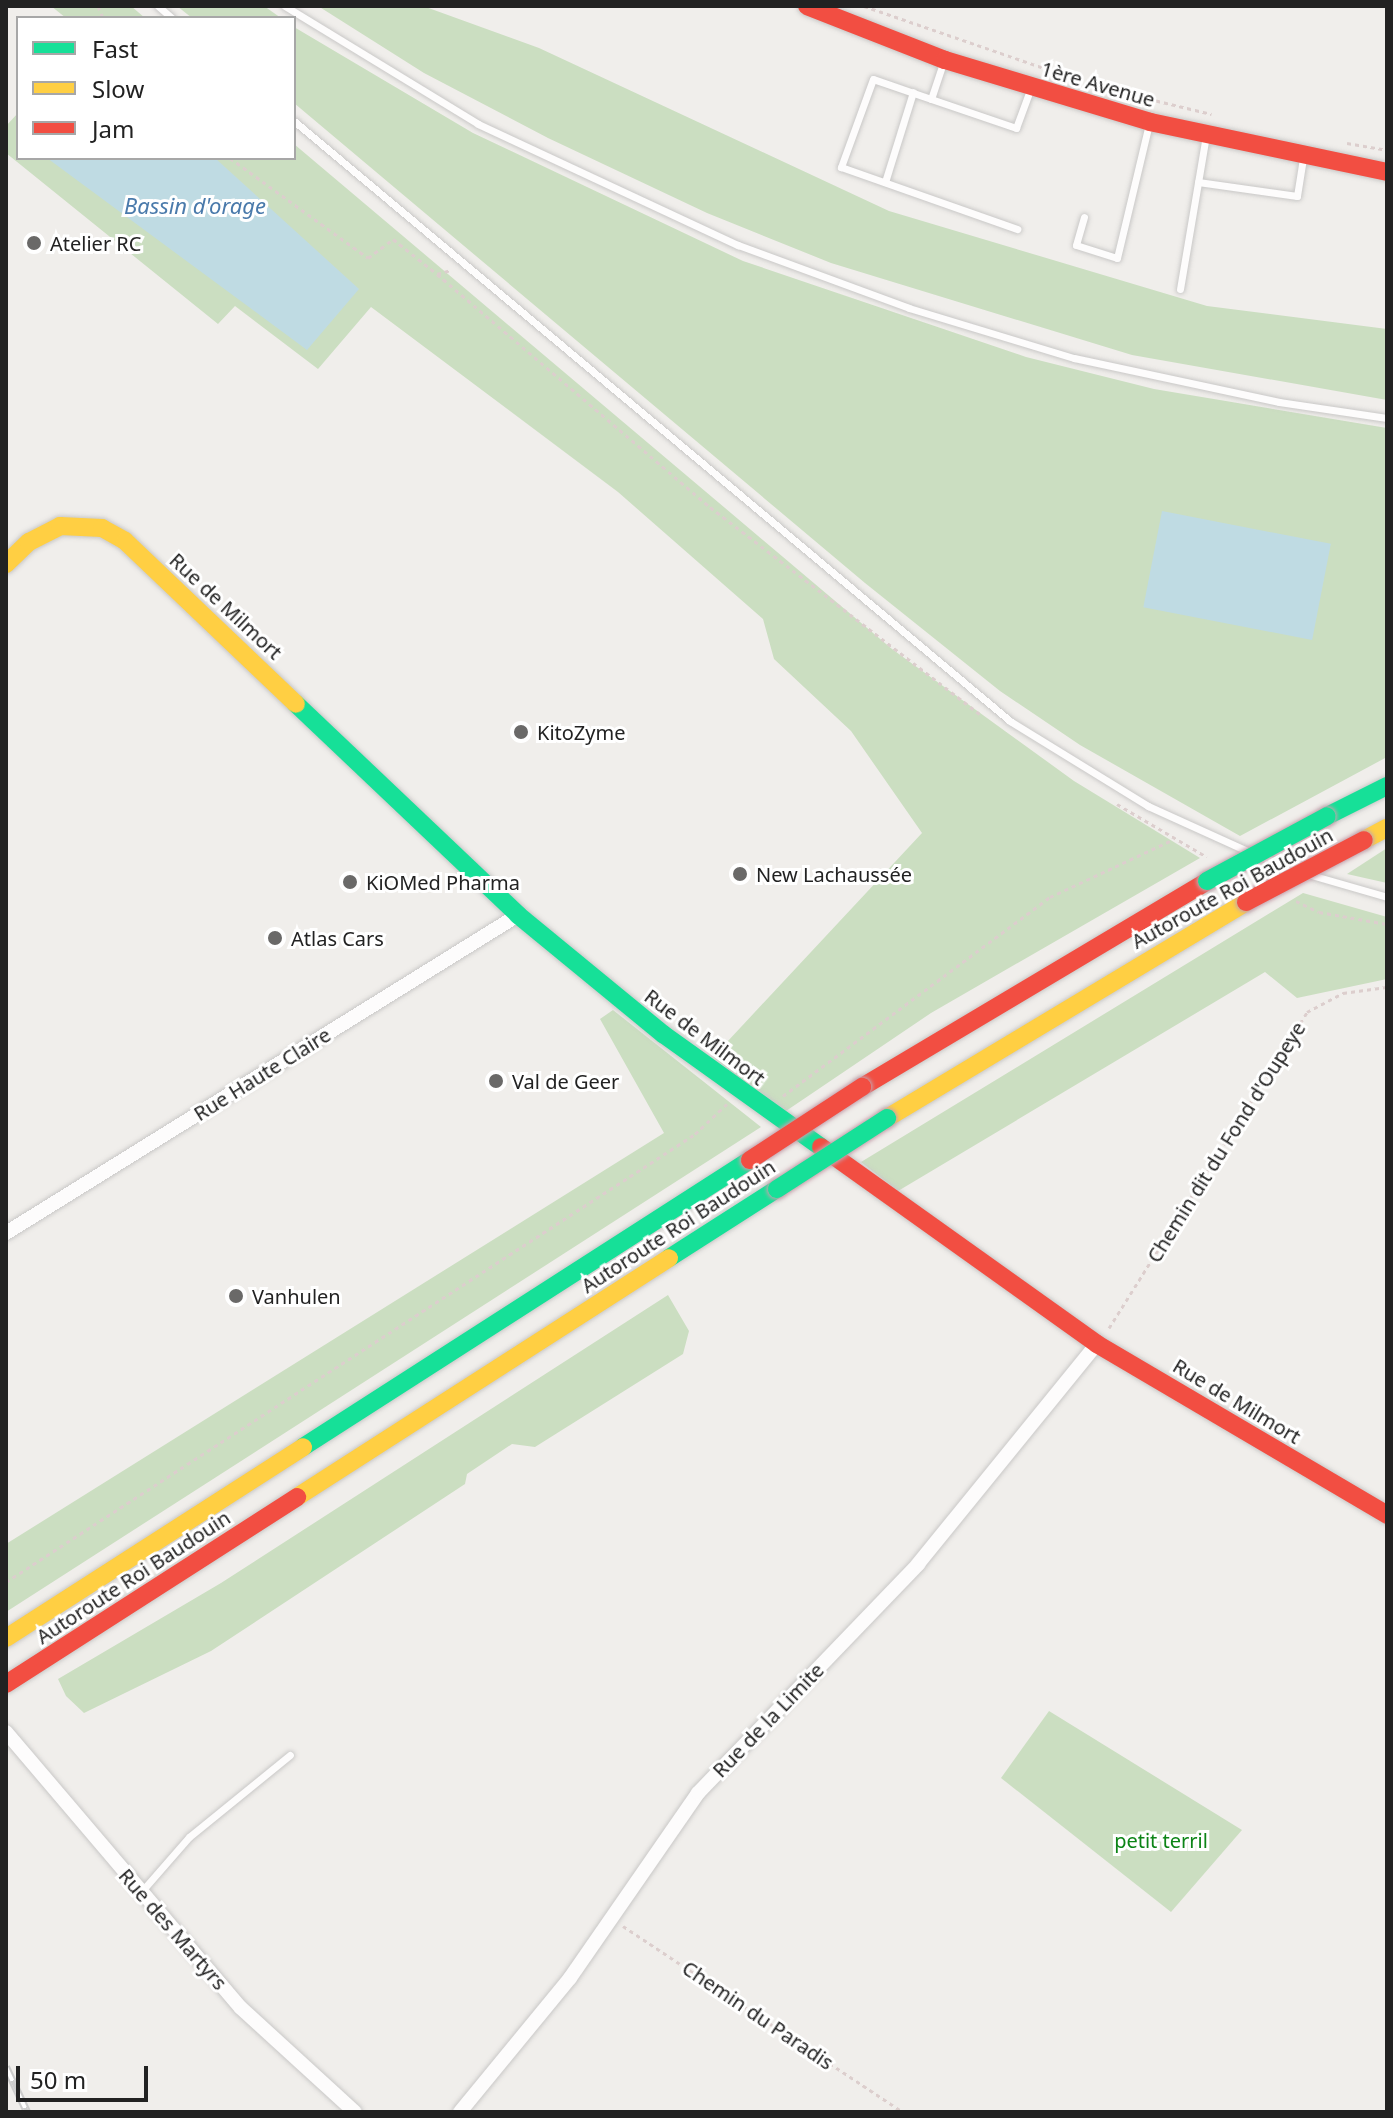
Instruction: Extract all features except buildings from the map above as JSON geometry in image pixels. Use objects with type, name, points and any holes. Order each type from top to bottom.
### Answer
[{"type":"main road","name":"1ère Avenue","points":[[818,8],[945,60],[1031,88],[1206,136],[1387,172]]},
{"type":"main road","name":"Rue de Milmort","points":[[6,564],[29,542],[60,526],[102,528],[125,541],[518,915],[740,1092],[1097,1344],[1387,1515]]},
{"type":"main road","name":"Autoroute Roi Baudouin","points":[[12,1634],[862,1087],[1207,881],[1387,786]]},
{"type":"main road","name":"Autoroute Roi Baudouin","points":[[6,1684],[887,1118],[1246,902],[1387,828]]},
{"type":"street","name":"Rue Haute Claire","points":[[6,1233],[518,915]]},
{"type":"street","name":"Rue de la Limite","points":[[460,2112],[614,1918],[698,1793],[918,1564],[1097,1344]]},
{"type":"street","name":"Rue des Martyrs","points":[[6,1732],[241,2008],[355,2112]]},
{"type":"lane","points":[[285,6],[478,124],[593,182],[752,250],[909,308],[1074,358],[1279,402],[1387,418]]},
{"type":"lane","points":[[931,99],[945,60]]},
{"type":"lane","points":[[1017,229],[841,167],[873,79],[1016,128],[1031,88]]},
{"type":"lane","points":[[885,182],[913,92]]},
{"type":"lane","points":[[1084,217],[1076,245],[1117,258],[1150,122]]},
{"type":"lane","points":[[296,123],[938,666],[1022,729],[1083,770],[1215,838],[1294,870],[1387,897]]},
{"type":"lane","points":[[1180,289],[1206,136]]},
{"type":"lane","points":[[1198,182],[1297,196],[1303,157]]},
{"type":"lane","points":[[141,1892],[189,1837],[290,1755]]},
{"type":"path","points":[[864,6],[1062,74]]},
{"type":"path","points":[[1123,93],[1216,115]]},
{"type":"path","points":[[1340,141],[1387,150]]},
{"type":"path","points":[[233,160],[368,258],[393,239],[437,274],[467,267]]},
{"type":"path","points":[[762,1107],[804,1085],[913,995],[1050,897],[1172,839]]},
{"type":"path","name":"Chemin dit du Fond d'Oupeye","points":[[1097,1344],[1307,1012],[1343,993],[1387,987]]},
{"type":"path","points":[[6,1582],[695,1134],[740,1092]]},
{"type":"path","name":"Chemin du Paradis","points":[[614,1918],[903,2112]]},
{"type":"green space","points":[[51,6],[131,6],[143,16],[64,16]]},
{"type":"green space","points":[[177,6],[264,6],[278,16],[190,16]]},
{"type":"green space","points":[[318,6],[423,6],[539,48],[889,211],[1207,306],[1387,329],[1387,400],[1132,355],[831,263],[707,213],[548,138],[424,73]]},
{"type":"green space","points":[[296,28],[473,133],[743,261],[1026,357],[1154,389],[1387,428],[1387,757],[1240,836],[1080,745],[1000,691],[865,583],[296,105]]},
{"type":"green space","points":[[16,115],[16,160],[296,160],[296,146],[892,649],[1074,781],[1200,858],[931,1013],[783,1113],[713,1057],[922,833],[851,731],[774,659],[763,619],[618,492],[371,307],[318,369],[235,306],[218,324],[6,153],[6,126]]},
{"type":"green space","points":[[1387,848],[1387,883],[1347,874]]},
{"type":"green space","points":[[1303,893],[1387,917],[1387,979],[1297,998],[1265,972],[898,1191],[861,1162]]},
{"type":"green space","points":[[613,1010],[761,1127],[6,1612],[6,1544],[664,1133],[600,1019]]},
{"type":"green space","points":[[668,1295],[689,1331],[683,1354],[535,1447],[512,1444],[467,1474],[465,1484],[211,1651],[84,1713],[66,1696],[58,1679],[221,1583]]},
{"type":"green space","name":"petit terril","points":[[1049,1711],[1242,1830],[1171,1912],[1001,1778]]},
{"type":"water","name":"Bassin d'orage","points":[[50,160],[217,160],[359,289],[307,350]]},
{"type":"water","points":[[1162,511],[1331,544],[1312,640],[1143,607]]},
{"type":"railway","points":[[6,2067],[27,2112]]},
{"type":"traffic: fast","points":[[296,704],[518,915],[663,1034],[821,1147]]},
{"type":"traffic: fast","points":[[1327,816],[1387,786]]},
{"type":"traffic: fast","points":[[1207,881],[1327,816]]},
{"type":"traffic: fast","points":[[777,1189],[887,1118]]},
{"type":"traffic: fast","points":[[303,1447],[750,1160]]},
{"type":"traffic: fast","points":[[669,1258],[777,1189]]},
{"type":"traffic: slow","points":[[6,564],[29,542],[60,526],[102,528],[125,541],[296,704]]},
{"type":"traffic: slow","points":[[1364,840],[1387,828]]},
{"type":"traffic: slow","points":[[887,1118],[1246,902]]},
{"type":"traffic: slow","points":[[297,1497],[669,1258]]},
{"type":"traffic: slow","points":[[6,1638],[303,1447]]},
{"type":"traffic: jam","points":[[807,6],[945,60],[1150,122],[1387,172]]},
{"type":"traffic: jam","points":[[1246,902],[1364,840]]},
{"type":"traffic: jam","points":[[862,1087],[1207,881]]},
{"type":"traffic: jam","points":[[750,1160],[862,1087]]},
{"type":"traffic: jam","points":[[821,1147],[1097,1344],[1387,1515]]},
{"type":"traffic: jam","points":[[6,1684],[297,1497]]},
{"type":"place","name":"Atelier RC","points":[[34,243]]},
{"type":"place","name":"KitoZyme","points":[[521,732]]},
{"type":"place","name":"New Lachaussée","points":[[740,874]]},
{"type":"place","name":"KiOMed Pharma","points":[[350,882]]},
{"type":"place","name":"Atlas Cars","points":[[275,938]]},
{"type":"place","name":"Val de Geer","points":[[496,1081]]},
{"type":"place","name":"Vanhulen","points":[[236,1296]]}]
